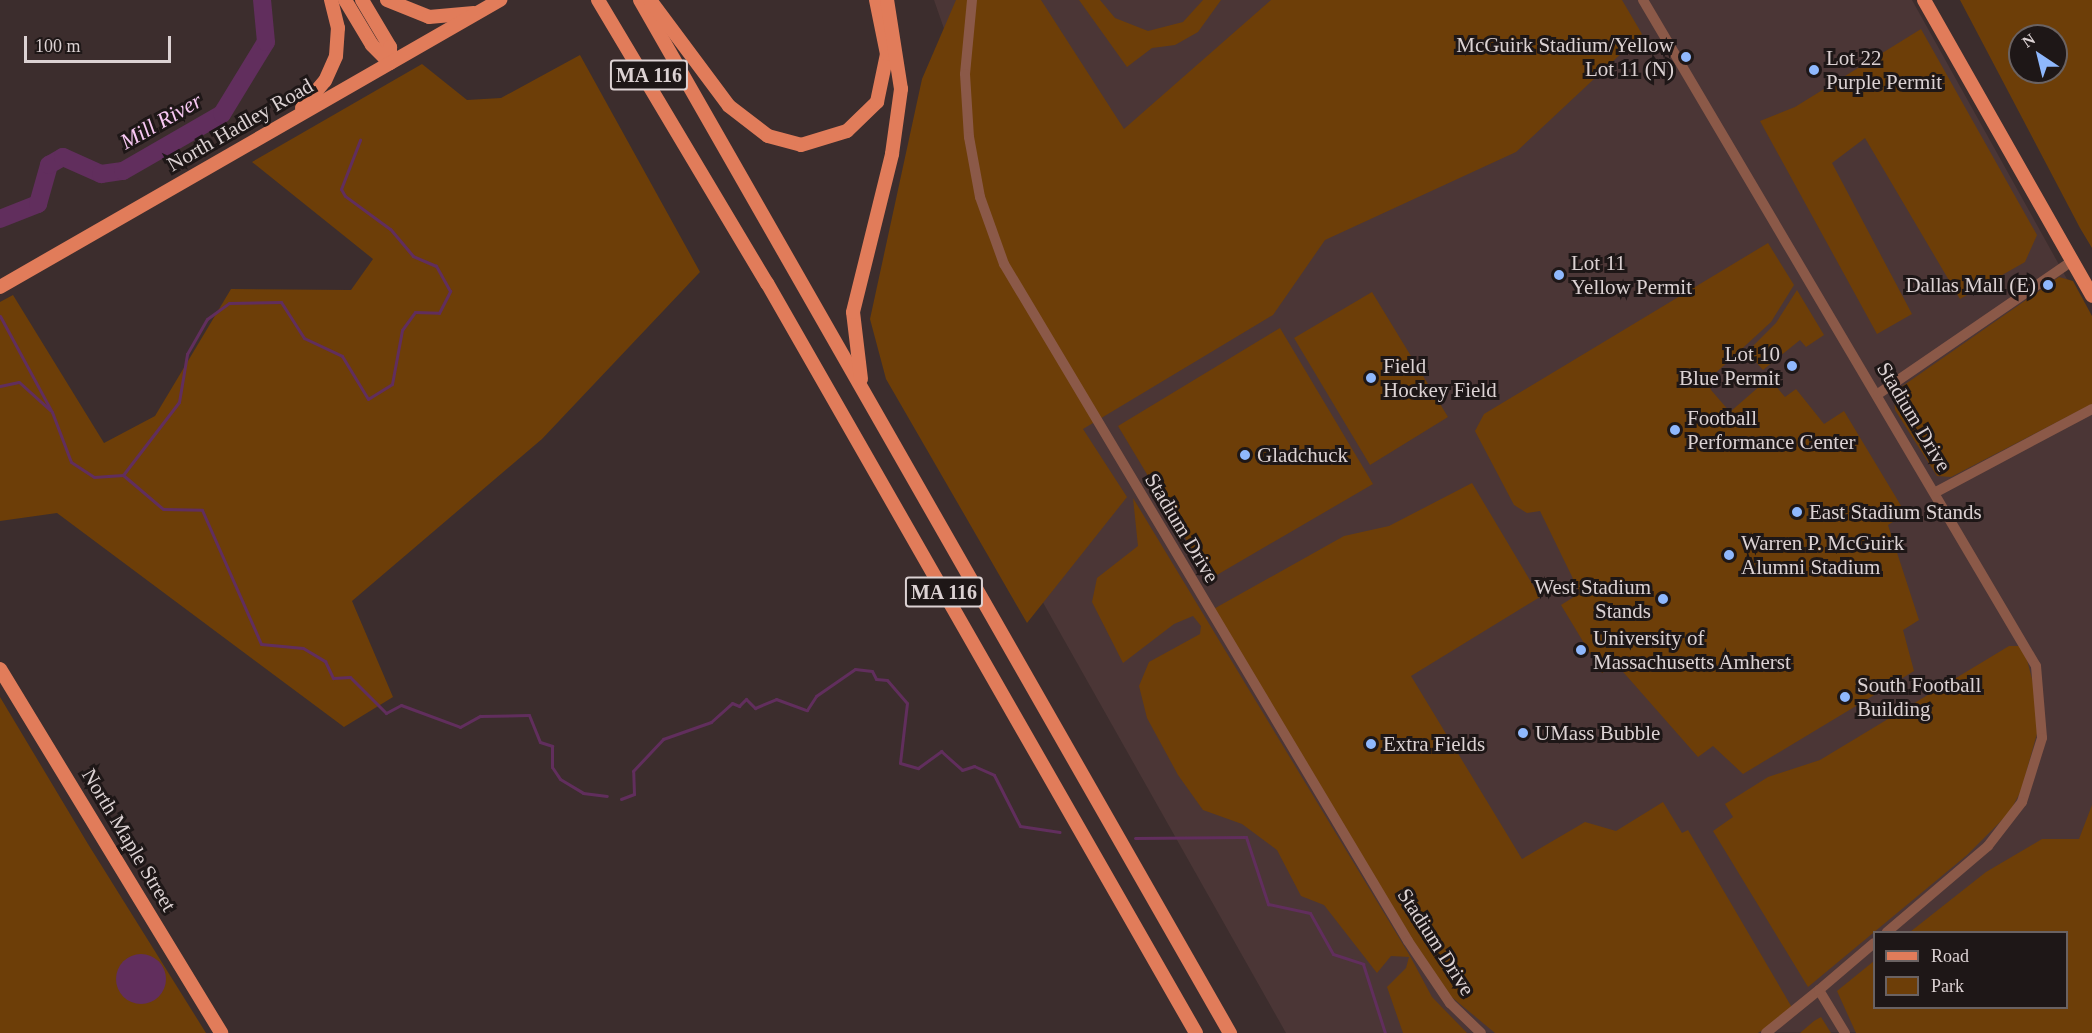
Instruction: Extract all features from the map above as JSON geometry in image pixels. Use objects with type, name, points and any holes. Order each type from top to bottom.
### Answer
[{"type":"main road","points":[[290,120],[334,64],[338,28],[331,0]]},
{"type":"main road","points":[[345,0],[372,45],[390,63]]},
{"type":"main road","points":[[362,0],[390,48],[390,63]]},
{"type":"main road","points":[[387,0],[429,17],[479,12]]},
{"type":"main road","name":"North Hadley Road","points":[[0,286],[500,0]]},
{"type":"main road","points":[[598,0],[691,152]]},
{"type":"main road","name":"MA 116","points":[[605,0],[1196,1033]]},
{"type":"main road","name":"MA 116","points":[[640,0],[867,402],[1230,1033]]},
{"type":"main road","points":[[650,0],[729,106],[768,136],[801,145],[847,131],[877,102],[887,54],[876,0]]},
{"type":"main road","points":[[867,402],[855,359],[852,312],[898,120],[900,69],[887,0]]},
{"type":"main road","points":[[1924,0],[2092,296]]},
{"type":"main road","name":"North Maple Street","points":[[0,669],[222,1033]]},
{"type":"street","name":"Stadium Drive","points":[[972,0],[965,74],[969,137],[980,197],[1004,264],[1408,941],[1450,1003],[1481,1033]]},
{"type":"street","name":"Stadium Drive","points":[[1642,0],[2033,656],[2042,699],[2042,738],[2028,791],[2009,823],[1889,931]]},
{"type":"street","points":[[1878,394],[2072,261]]},
{"type":"street","points":[[1936,492],[2092,409]]},
{"type":"street","points":[[1766,1033],[1873,945]]},
{"type":"street","points":[[1820,990],[1845,1033]]},
{"type":"shaded area","name":"University of Massachusetts Amherst","points":[[934,0],[1912,0],[2092,324],[2092,1032],[1286,1033],[910,367],[949,43]]},
{"type":"shaded area","points":[[136,954],[146,954],[159,961],[166,974],[166,984],[159,997],[146,1004],[136,1004],[127,1000],[120,993],[116,984],[116,974],[120,965],[127,958]]},
{"type":"green space","points":[[956,0],[1041,0],[1124,129],[1271,0],[1622,0],[1642,34],[1516,152],[1325,240],[1273,315],[1083,429],[1127,497],[1027,623],[886,379],[870,319],[922,79]]},
{"type":"green space","points":[[1079,0],[1100,0],[1115,18],[1148,31],[1183,22],[1203,0],[1221,0],[1198,32],[1175,45],[1152,48],[1127,67]]},
{"type":"green space","points":[[1960,0],[2092,0],[2092,248],[2080,228]]},
{"type":"green space","points":[[1921,29],[2037,235],[2025,262],[1960,299],[1865,138],[1832,163],[1912,314],[1877,334],[1760,121],[1795,107]]},
{"type":"green space","points":[[580,55],[700,272],[542,439],[352,601],[393,697],[344,727],[57,513],[0,521],[0,302],[13,295],[104,443],[155,416],[231,289],[351,290],[373,259],[252,162],[422,64],[467,100],[501,98]]},
{"type":"green space","points":[[1768,243],[1794,285],[1771,322],[1708,380],[1711,390],[1730,412],[1769,378],[1785,397],[1796,389],[1824,424],[1844,411],[1906,514],[1888,525],[1919,620],[1903,630],[1914,671],[1743,774],[1713,746],[1698,757],[1617,665],[1602,673],[1561,605],[1580,593],[1540,511],[1527,513],[1514,505],[1475,431],[1484,414]]},
{"type":"green space","points":[[2059,277],[2073,281],[2092,316],[2092,404],[1951,477],[1937,476],[1895,410],[1894,392]]},
{"type":"green space","points":[[1797,290],[1824,335],[1806,347],[1800,340],[1763,370],[1747,352],[1776,323]]},
{"type":"green space","name":"Field Hockey Field","points":[[1372,292],[1448,417],[1370,465],[1294,338]]},
{"type":"green space","name":"Gladchuck","points":[[1280,328],[1373,484],[1210,579],[1118,426]]},
{"type":"green space","name":"Extra Fields","points":[[1472,483],[1540,597],[1411,676],[1522,859],[1585,822],[1616,831],[1663,802],[1682,833],[1688,830],[1794,1011],[1758,1033],[1495,1033],[1436,984],[1210,611],[1344,536],[1389,526]]},
{"type":"green space","points":[[1133,498],[1410,956],[1432,997],[1467,1033],[1403,1033],[1387,987],[1406,968],[1409,957],[1391,956],[1377,973],[1324,905],[1301,896],[1277,850],[1242,824],[1203,810],[1178,775],[1147,718],[1139,686],[1149,662],[1200,634],[1201,626],[1193,616],[1174,624],[1123,663],[1092,602],[1097,578],[1138,546]]},
{"type":"green space","points":[[2009,646],[2019,646],[2026,656],[2036,694],[2038,730],[2021,791],[2009,813],[1967,855],[1808,987],[1713,831],[1733,817],[1725,804],[1768,777],[1820,760]]},
{"type":"green space","points":[[0,697],[88,844],[206,1033],[0,1033]]},
{"type":"green space","points":[[2092,805],[2092,1033],[1856,1033],[1837,991],[1873,962],[1873,1009],[2068,1009],[2068,931],[1911,931],[1986,872],[2042,839],[2079,839]]},
{"type":"green space","points":[[1821,1017],[1831,1033],[1800,1033],[1814,1021]]},
{"type":"waterway","name":"Mill River","points":[[0,219],[38,204],[49,165],[63,157],[101,174],[123,171],[222,114],[266,42],[262,0]]},
{"type":"waterway","points":[[123,475],[179,402],[187,354],[207,319],[229,303],[281,302],[304,338],[342,356],[368,399],[392,384],[402,330],[415,312],[439,313],[450,291],[436,266],[413,256],[390,229],[345,196],[341,189],[360,140]]},
{"type":"waterway","points":[[0,316],[52,412],[71,462],[94,477],[123,475],[163,509],[202,510],[261,644],[303,648],[325,661],[333,678],[350,677],[386,713],[401,705],[460,727],[480,716],[529,715],[540,742],[552,746],[552,767],[560,779],[583,793],[607,796]]},
{"type":"waterway","points":[[0,386],[19,382],[50,410]]},
{"type":"waterway","points":[[621,799],[634,794],[633,771],[663,739],[711,722],[732,703],[739,706],[746,699],[755,708],[776,699],[807,710],[816,696],[855,669],[872,671],[876,679],[887,680],[907,703],[900,763],[918,768],[941,751],[962,770],[974,766],[994,775],[1020,826],[1060,832]]},
{"type":"waterway","points":[[1135,838],[1246,837],[1268,904],[1310,913],[1333,954],[1363,964],[1385,1033]]},
{"type":"place","name":"McGuirk Stadium/Yellow Lot 11 (N)","points":[[1686,57]]},
{"type":"place","name":"Lot 22 Purple Permit","points":[[1814,70]]},
{"type":"place","name":"Lot 11 Yellow Permit","points":[[1559,275]]},
{"type":"place","name":"Dallas Mall (E)","points":[[2048,285]]},
{"type":"place","name":"Lot 10 Blue Permit","points":[[1792,366]]},
{"type":"place","name":"Field Hockey Field","points":[[1371,378]]},
{"type":"place","name":"Football Performance Center","points":[[1675,430]]},
{"type":"place","name":"Gladchuck","points":[[1245,455]]},
{"type":"place","name":"East Stadium Stands","points":[[1797,512]]},
{"type":"place","name":"Warren P. McGuirk Alumni Stadium","points":[[1729,555]]},
{"type":"place","name":"West Stadium Stands","points":[[1663,599]]},
{"type":"place","name":"University of Massachusetts Amherst","points":[[1581,650]]},
{"type":"place","name":"South Football Building","points":[[1845,697]]},
{"type":"place","name":"UMass Bubble","points":[[1523,733]]},
{"type":"place","name":"Extra Fields","points":[[1371,744]]}]
